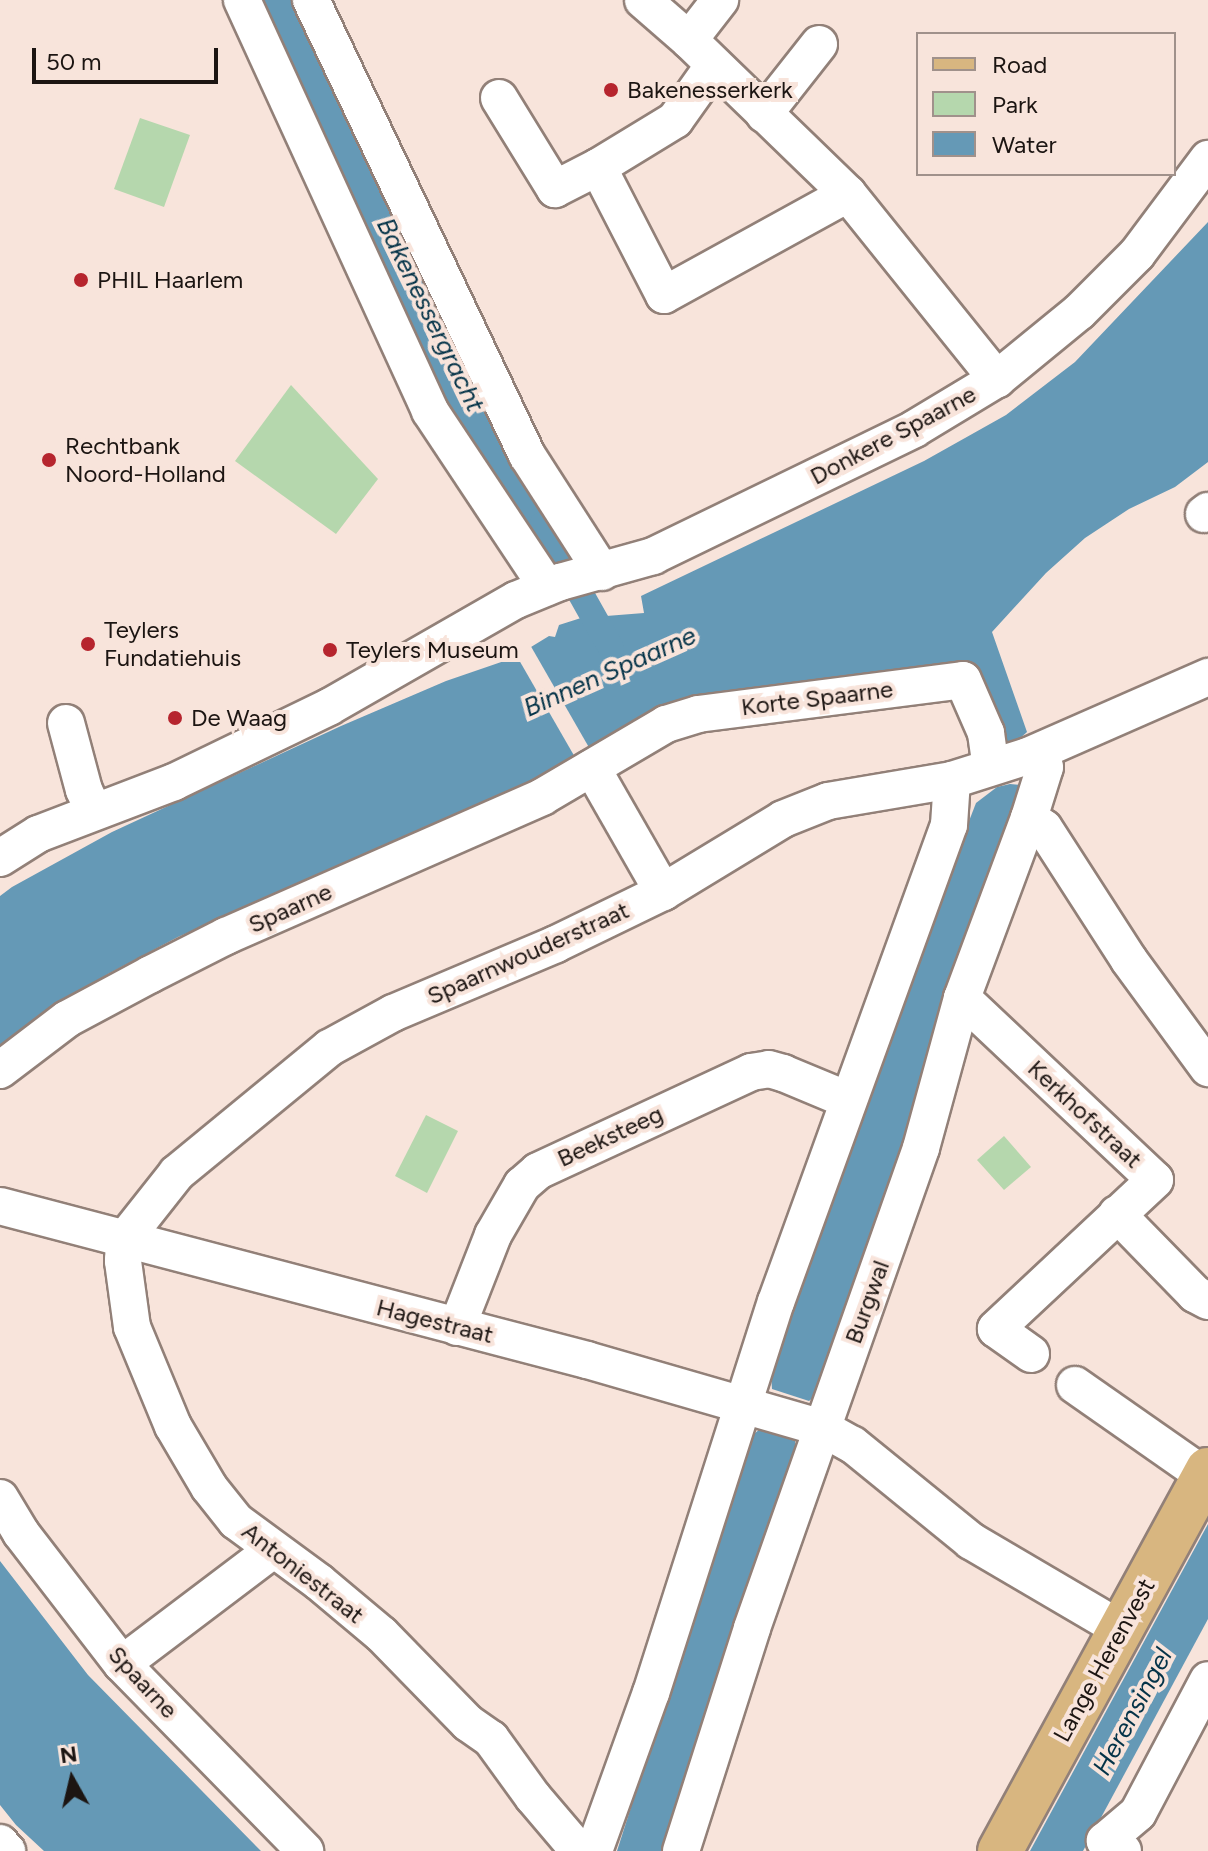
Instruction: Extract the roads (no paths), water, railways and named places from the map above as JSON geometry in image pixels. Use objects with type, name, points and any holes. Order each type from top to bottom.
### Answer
[{"type":"main road","name":"Lange Herenvest","points":[[1000,1851],[1206,1473]]},
{"type":"street","points":[[242,0],[430,411],[566,578]]},
{"type":"street","points":[[311,0],[527,455],[566,578]]},
{"type":"street","points":[[643,0],[848,194],[997,379]]},
{"type":"street","points":[[499,98],[555,189],[675,120],[720,0]]},
{"type":"street","points":[[764,114],[819,44]]},
{"type":"street","name":"Donkere Spaarne","points":[[566,578],[653,556],[900,436],[997,379],[1089,303],[1137,254],[1198,180],[1208,159]]},
{"type":"street","points":[[598,167],[664,295],[848,194]]},
{"type":"street","points":[[0,858],[38,834],[174,782],[315,714],[516,600],[566,578]]},
{"type":"street","points":[[1034,754],[1208,677]]},
{"type":"street","name":"Korte Spaarne","points":[[592,768],[666,724],[698,714],[963,680],[986,733],[991,767]]},
{"type":"street","points":[[66,723],[84,790],[94,811]]},
{"type":"street","name":"Spaarnwouderstraat","points":[[124,1240],[177,1173],[329,1048],[393,1013],[556,944],[663,892],[783,819],[828,801],[952,780],[1034,754]]},
{"type":"street","name":"Burgwal","points":[[594,1851],[651,1693],[784,1415],[921,1148],[962,998],[1045,767],[1034,754]]},
{"type":"street","points":[[592,768],[663,892]]},
{"type":"street","name":"Spaarne","points":[[0,1070],[67,1019],[151,974],[226,936],[542,797],[592,768]]},
{"type":"street","name":"Burgwal","points":[[681,1851],[752,1628],[784,1415],[776,1302],[949,825],[952,780]]},
{"type":"street","points":[[1029,818],[1044,828],[1129,960],[1208,1068]]},
{"type":"street","name":"Kerkhofstraat","points":[[962,998],[1155,1180],[996,1329],[1031,1354]]},
{"type":"street","name":"Beeksteeg","points":[[457,1327],[493,1235],[522,1185],[538,1171],[751,1072],[769,1069],[783,1073],[848,1100]]},
{"type":"street","name":"Hagestraat","points":[[0,1206],[784,1415],[853,1445],[971,1541],[1121,1629]]},
{"type":"street","points":[[1117,1214],[1195,1294],[1208,1301]]},
{"type":"street","name":"Antoniestraat","points":[[124,1240],[123,1261],[132,1327],[173,1426],[209,1487],[236,1521],[319,1582],[381,1634],[468,1723],[491,1739],[533,1797],[579,1851]]},
{"type":"street","points":[[1075,1385],[1206,1473]]},
{"type":"street","name":"Spaarne","points":[[0,1498],[21,1533],[122,1664],[305,1851]]},
{"type":"street","points":[[122,1664],[273,1550]]},
{"type":"street","points":[[1114,1846],[1138,1813],[1208,1680]]},
{"type":"street","points":[[0,1843],[7,1851]]},
{"type":"water","points":[[255,0],[299,0],[570,553],[546,556],[442,402]]},
{"type":"water","name":"Binnen Spaarne","points":[[1208,222],[1208,462],[1175,487],[1129,509],[1085,538],[1046,573],[992,632],[1027,732],[1018,740],[995,743],[951,665],[697,695],[649,714],[538,780],[178,937],[108,974],[0,1045],[0,896],[12,887],[112,832],[341,726],[446,681],[513,658],[549,636],[555,637],[559,625],[581,618],[644,613],[641,596],[924,461],[1006,415],[1075,362]]},
{"type":"water","points":[[1022,785],[820,1392],[809,1401],[772,1389],[771,1375],[867,1085],[976,803],[997,787]]},
{"type":"water","points":[[760,1429],[795,1441],[799,1464],[664,1851],[617,1851],[749,1438]]},
{"type":"water","name":"Herensingel","points":[[1208,1524],[1208,1619],[1083,1851],[1030,1851]]},
{"type":"water","points":[[0,1561],[88,1675],[261,1851],[44,1851],[16,1825],[0,1805]]},
{"type":"waterway","name":"Bakenessergracht","points":[[542,525],[611,648]]},
{"type":"place","name":"Bakenesserkerk","points":[[611,90]]},
{"type":"place","name":"PHIL Haarlem","points":[[81,280]]},
{"type":"place","name":"Rechtbank Noord-Holland","points":[[49,460]]},
{"type":"place","name":"Teylers Fundatiehuis","points":[[88,644]]},
{"type":"place","name":"Teylers Museum","points":[[330,650]]},
{"type":"place","name":"De Waag","points":[[175,718]]}]
